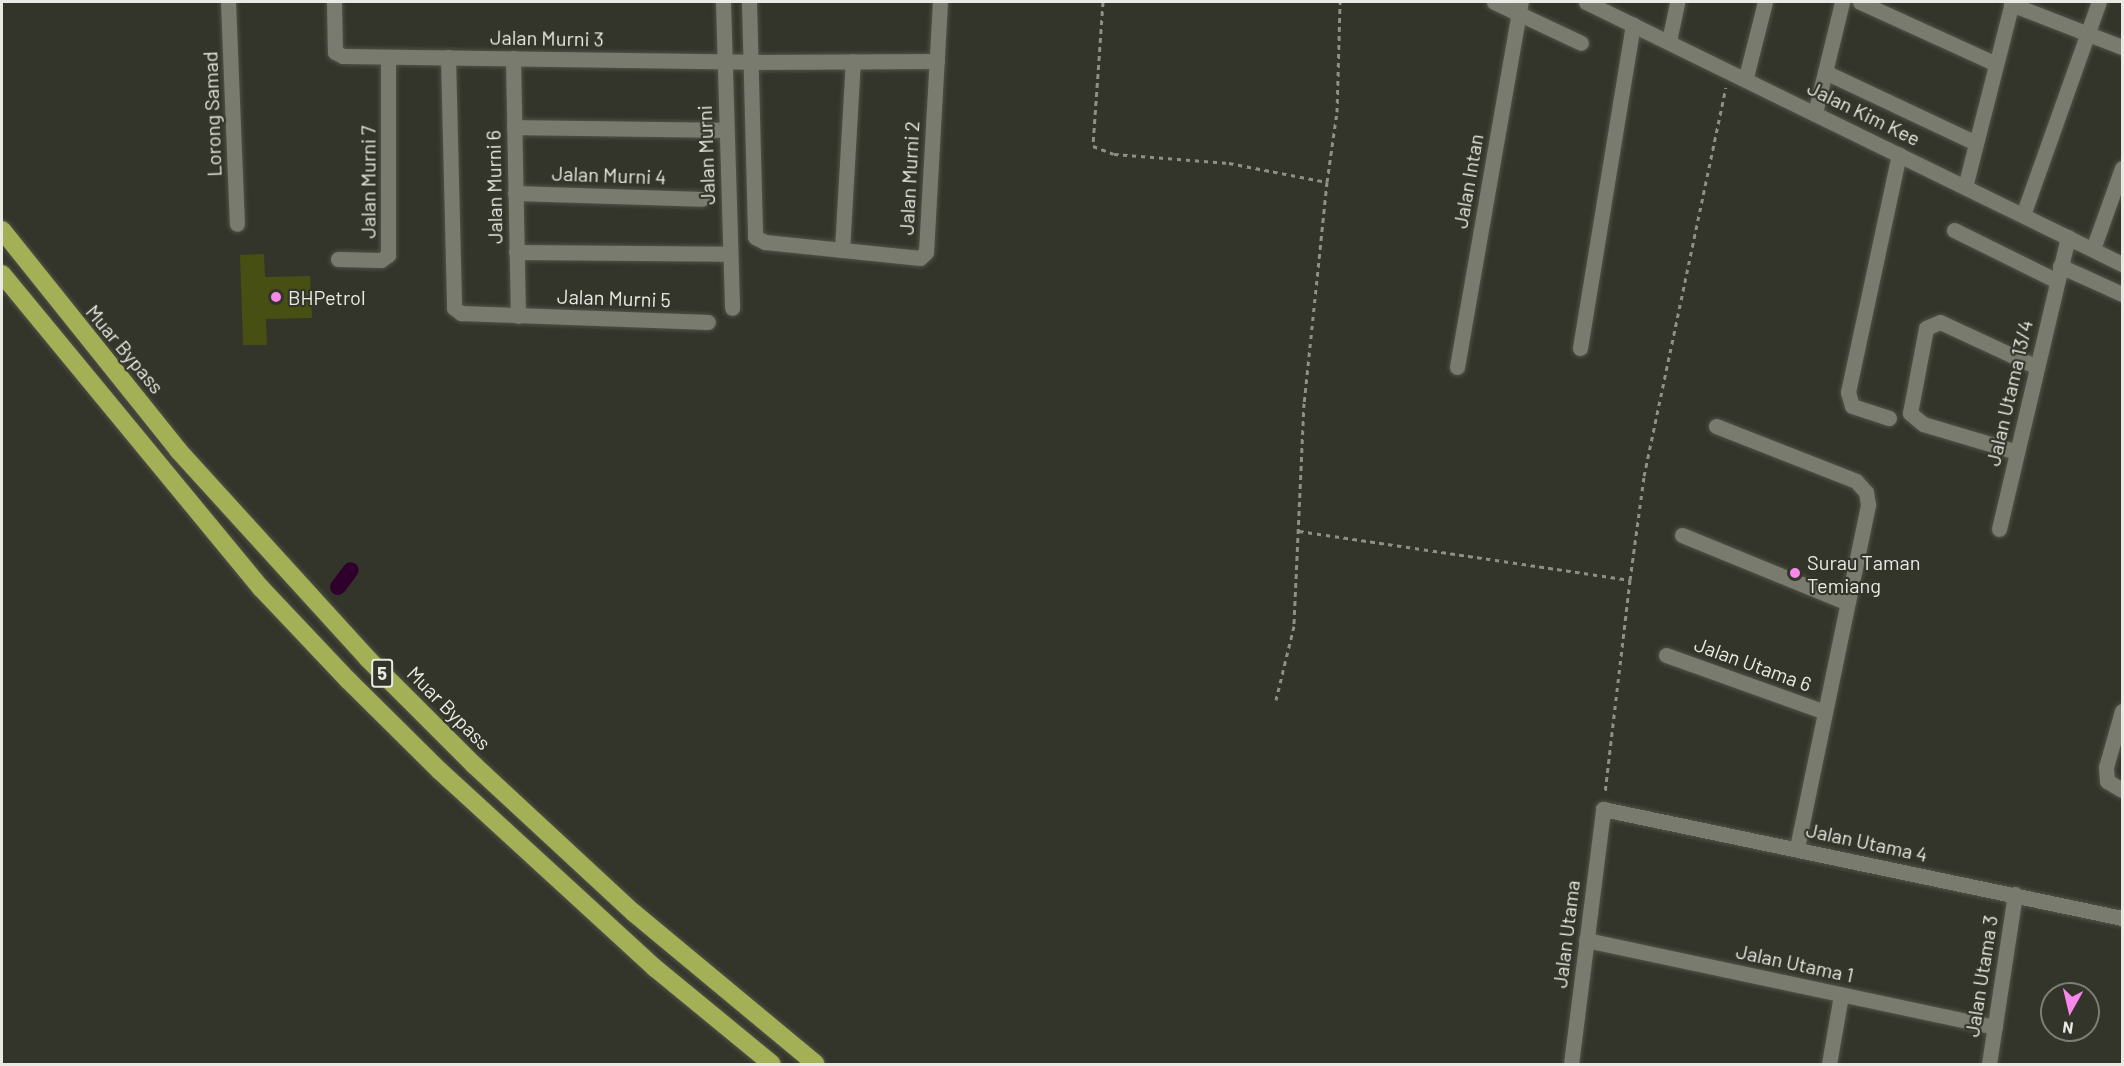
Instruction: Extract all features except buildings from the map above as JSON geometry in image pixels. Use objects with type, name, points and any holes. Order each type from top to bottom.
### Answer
[{"type":"highway","name":"Muar Bypass","points":[[2,230],[178,450],[368,659],[474,765],[634,913],[816,1065]]},
{"type":"highway","name":"5","points":[[2,274],[261,588],[348,680],[440,771],[655,968],[772,1065]]},
{"type":"street","name":"Lorong Samad","points":[[228,2],[237,224]]},
{"type":"street","name":"Jalan Murni 3","points":[[334,2],[335,52],[343,56],[723,62],[937,61]]},
{"type":"street","name":"Jalan Murni","points":[[723,2],[732,308]]},
{"type":"street","points":[[749,2],[750,62]]},
{"type":"street","name":"Jalan Murni 2","points":[[750,62],[755,237],[765,242],[924,256],[940,2]]},
{"type":"street","points":[[1494,2],[1519,8],[1581,43]]},
{"type":"street","name":"Jalan Kim Kee","points":[[1586,2],[1746,77],[2122,264]]},
{"type":"street","points":[[1669,41],[1677,2]]},
{"type":"street","points":[[1746,77],[1765,2]]},
{"type":"street","points":[[1815,113],[1842,2]]},
{"type":"street","points":[[1860,2],[1996,64]]},
{"type":"street","points":[[2023,215],[2099,2]]},
{"type":"street","points":[[1965,187],[2011,3],[2122,47]]},
{"type":"street","name":"Jalan Intan","points":[[1457,368],[1519,8]]},
{"type":"street","points":[[1580,348],[1633,24]]},
{"type":"street","name":"Jalan Murni 7","points":[[338,259],[381,260],[388,255],[388,57]]},
{"type":"street","name":"Jalan Murni 5","points":[[448,57],[454,308],[461,313],[708,322]]},
{"type":"street","name":"Jalan Murni 6","points":[[513,58],[518,316]]},
{"type":"street","points":[[842,250],[854,61]]},
{"type":"street","points":[[1825,72],[1976,143]]},
{"type":"street","points":[[514,127],[726,130]]},
{"type":"street","points":[[1889,418],[1852,406],[1848,392],[1899,154]]},
{"type":"street","points":[[2093,249],[2116,208],[2122,168]]},
{"type":"street","name":"Jalan Murni 4","points":[[515,193],[702,199]]},
{"type":"street","points":[[1954,230],[2058,274],[2122,294]]},
{"type":"street","name":"Jalan Utama 13/4","points":[[1999,529],[2068,237]]},
{"type":"street","points":[[516,252],[730,254]]},
{"type":"street","points":[[2017,452],[1923,424],[1910,413],[1926,328],[1940,322],[2037,367]]},
{"type":"street","points":[[1716,426],[1856,481],[1866,492],[1868,505],[1797,848]]},
{"type":"street","points":[[1682,535],[1848,603]]},
{"type":"street","name":"Jalan Utama 6","points":[[1666,655],[1825,712]]},
{"type":"street","points":[[2122,711],[2109,749],[2108,781],[2122,790]]},
{"type":"street","name":"Jalan Utama 4","points":[[1603,808],[2122,918]]},
{"type":"street","name":"Jalan Utama","points":[[1571,1065],[1603,808]]},
{"type":"street","name":"Jalan Utama 3","points":[[1989,1065],[2015,894]]},
{"type":"street","name":"Jalan Utama 1","points":[[1586,940],[1995,1027]]},
{"type":"street","points":[[1829,1065],[1841,995]]},
{"type":"path","points":[[1102,2],[1093,146],[1114,153],[1229,163],[1253,171],[1327,182]]},
{"type":"path","points":[[1276,700],[1294,626],[1304,403],[1327,182],[1337,112],[1340,2]]},
{"type":"path","points":[[1603,808],[1644,476],[1729,69]]},
{"type":"path","points":[[1299,531],[1630,580]]},
{"type":"waterway","points":[[338,587],[351,570]]},
{"type":"place","name":"BHPetrol","points":[[276,297]]},
{"type":"place","name":"Surau Taman Temiang","points":[[1795,573]]}]
